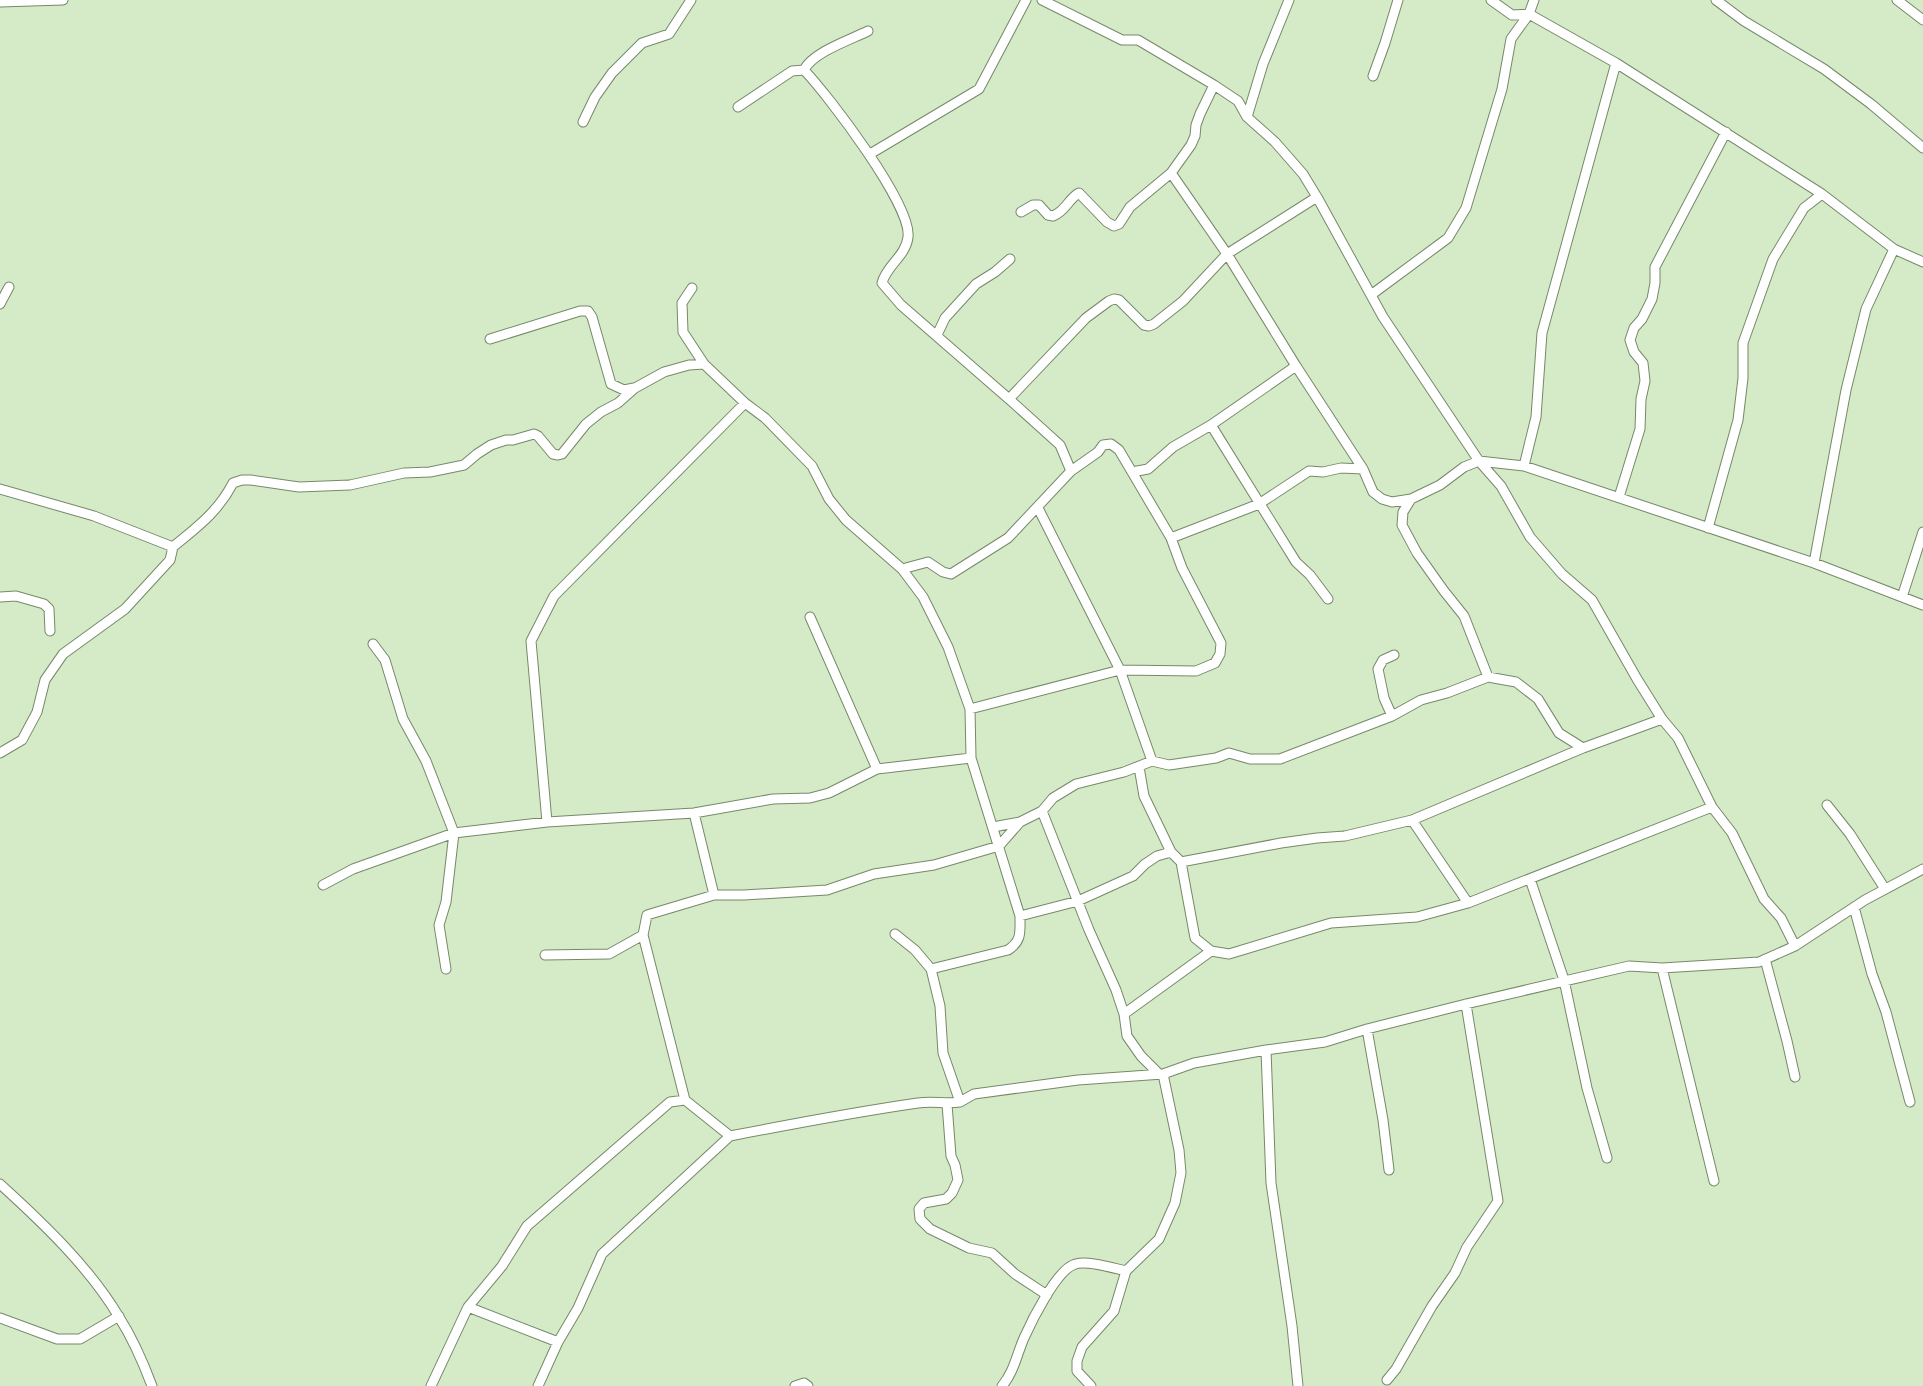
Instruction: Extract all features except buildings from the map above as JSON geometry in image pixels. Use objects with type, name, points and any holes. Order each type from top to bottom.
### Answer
[{"type":"street","points":[[0,2],[63,0]]},
{"type":"street","points":[[583,122],[595,97],[612,73],[642,43],[669,34],[691,0]]},
{"type":"street","points":[[870,154],[979,89],[1026,0]]},
{"type":"street","points":[[1042,0],[1122,40],[1138,40],[1214,84],[1238,101],[1247,117],[1275,142],[1303,174],[1383,317],[1480,460],[1501,486],[1530,537],[1562,574],[1592,600],[1662,719],[1678,738],[1712,807],[1732,833],[1764,899],[1781,918],[1796,946]]},
{"type":"street","points":[[1247,117],[1263,64],[1289,0]]},
{"type":"street","points":[[1373,76],[1398,0]]},
{"type":"street","points":[[1491,0],[1512,15],[1529,14],[1616,64],[1822,194],[1894,249],[1923,262]]},
{"type":"street","points":[[1371,295],[1448,238],[1458,223],[1466,208],[1502,89],[1512,39],[1529,14],[1534,0]]},
{"type":"street","points":[[1716,0],[1744,21],[1824,69],[1871,104],[1923,148]]},
{"type":"street","points":[[1897,0],[1923,20]]},
{"type":"street","points":[[804,70],[807,64],[817,56],[868,31]]},
{"type":"street","points":[[1524,466],[1536,417],[1542,333],[1616,64]]},
{"type":"street","points":[[804,70],[870,154],[901,210],[908,236],[904,250],[884,276],[882,283],[901,305],[1060,445],[1071,471]]},
{"type":"street","points":[[738,107],[792,71],[804,70]]},
{"type":"street","points":[[1021,212],[1034,205],[1039,205],[1048,215],[1053,216],[1067,207],[1074,196],[1079,193],[1107,222],[1114,226],[1119,224],[1130,207],[1171,173],[1191,145],[1198,120],[1214,84]]},
{"type":"street","points":[[1618,497],[1640,429],[1641,400],[1645,381],[1643,363],[1634,352],[1630,340],[1634,328],[1642,319],[1652,299],[1655,267],[1726,132]]},
{"type":"street","points":[[1171,173],[1227,254],[1362,470],[1373,492],[1382,499],[1392,502],[1411,499],[1440,486],[1464,467],[1480,460],[1524,466],[1814,563],[1923,605]]},
{"type":"street","points":[[1708,528],[1738,420],[1743,343],[1774,259],[1804,208],[1822,194]]},
{"type":"street","points":[[1009,399],[1086,318],[1109,301],[1114,298],[1118,300],[1144,325],[1154,324],[1183,300],[1227,254],[1317,197]]},
{"type":"street","points":[[1814,563],[1846,390],[1866,308],[1894,249]]},
{"type":"street","points":[[937,335],[945,318],[976,284],[995,272],[1010,259]]},
{"type":"street","points":[[0,304],[8,287]]},
{"type":"street","points":[[692,288],[682,303],[683,332],[704,364],[745,403],[765,418],[812,466],[829,499],[846,520],[902,568],[923,596],[944,638],[970,709],[971,758],[1020,916],[1020,937],[1016,945],[1008,950],[931,969]]},
{"type":"street","points":[[490,339],[580,311],[588,311],[592,317],[611,384],[624,390],[635,388]]},
{"type":"street","points":[[0,753],[22,740],[37,712],[45,680],[63,654],[125,609],[170,560],[173,548],[212,515],[227,495],[233,483],[242,480],[299,487],[350,485],[404,473],[430,472],[464,465],[491,445],[534,434],[538,436],[553,454],[558,456],[586,424],[601,412],[618,403],[635,388],[664,372],[689,365],[704,364]]},
{"type":"street","points":[[1132,472],[1148,469],[1173,447],[1211,425],[1296,366]]},
{"type":"street","points":[[547,822],[531,641],[554,596],[745,403]]},
{"type":"street","points":[[1211,425],[1296,562],[1310,575],[1328,599]]},
{"type":"street","points":[[902,568],[928,562],[943,572],[951,574],[1008,538],[1071,471],[1098,452],[1103,445],[1111,444],[1119,450],[1171,538],[1182,568],[1221,643],[1220,654],[1216,663],[1196,672],[1120,670],[970,709]]},
{"type":"street","points":[[1171,538],[1259,504],[1309,471],[1323,472],[1341,468],[1362,470]]},
{"type":"street","points":[[0,489],[94,516],[173,548]]},
{"type":"street","points":[[1411,499],[1403,512],[1402,524],[1416,553],[1464,616],[1488,677]]},
{"type":"street","points":[[1038,508],[1120,670],[1152,761]]},
{"type":"street","points":[[1902,597],[1923,532]]},
{"type":"street","points":[[0,597],[16,596],[44,604],[49,609],[50,632]]},
{"type":"street","points":[[810,617],[877,770]]},
{"type":"street","points":[[373,644],[385,660],[403,719],[426,761],[454,833],[446,902],[439,925],[446,969]]},
{"type":"street","points":[[1392,716],[1384,698],[1378,669],[1383,660],[1394,654]]},
{"type":"street","points":[[993,827],[1020,822],[1042,811],[1053,798],[1076,784],[1124,772],[1152,761],[1169,766],[1216,758],[1229,753],[1250,759],[1280,759],[1392,716],[1421,700],[1447,693],[1488,677],[1516,682],[1538,699],[1559,733],[1584,748]]},
{"type":"street","points":[[1181,862],[1281,843],[1346,836],[1412,820],[1584,748],[1662,719]]},
{"type":"street","points":[[323,885],[353,869],[454,833],[547,822],[694,813],[773,799],[810,798],[829,793],[877,770],[971,758]]},
{"type":"street","points":[[1139,767],[1144,796],[1171,852],[1181,862],[1195,938],[1211,951],[1229,954],[1331,923],[1417,917],[1468,903],[1712,807]]},
{"type":"street","points":[[1827,805],[1850,834],[1885,890]]},
{"type":"street","points":[[1042,811],[1124,1014],[1127,1036],[1141,1056],[1160,1074],[1178,1150],[1180,1173],[1175,1203],[1159,1239],[1126,1270],[1114,1311],[1082,1347],[1077,1361],[1077,1371],[1091,1386]]},
{"type":"street","points":[[694,813],[714,895]]},
{"type":"street","points":[[1412,820],[1468,903]]},
{"type":"street","points":[[730,1136],[685,1100],[643,935],[647,916],[714,895],[827,890],[874,874],[934,866],[999,846],[1020,822]]},
{"type":"street","points":[[1020,916],[1078,901],[1134,876],[1157,856],[1171,852]]},
{"type":"street","points":[[538,1386],[558,1342],[578,1308],[602,1254],[730,1136],[842,1114],[924,1102],[947,1104],[960,1102],[974,1094],[1078,1080],[1160,1074],[1194,1063],[1325,1042],[1367,1029],[1466,1004],[1629,966],[1662,968],[1758,962],[1796,946],[1854,908],[1923,869]]},
{"type":"street","points":[[1530,879],[1564,980],[1588,1088],[1607,1158]]},
{"type":"street","points":[[1854,908],[1872,974],[1886,1012],[1910,1102]]},
{"type":"street","points":[[895,934],[915,950],[931,969],[940,1006],[943,1053],[960,1102]]},
{"type":"street","points":[[545,955],[609,954],[643,935]]},
{"type":"street","points":[[1124,1014],[1211,951]]},
{"type":"street","points":[[1765,960],[1795,1077]]},
{"type":"street","points":[[1662,968],[1714,1181]]},
{"type":"street","points":[[1387,1380],[1396,1369],[1432,1306],[1455,1273],[1467,1247],[1498,1201],[1466,1004]]},
{"type":"street","points":[[1367,1029],[1383,1120],[1389,1170]]},
{"type":"street","points":[[1266,1050],[1271,1183],[1292,1326],[1298,1386]]},
{"type":"street","points":[[431,1386],[468,1307],[502,1266],[527,1226],[670,1102],[685,1100]]},
{"type":"street","points":[[947,1104],[951,1156],[958,1180],[952,1193],[946,1199],[924,1203],[919,1209],[920,1219],[930,1229],[969,1248],[992,1253],[1015,1274],[1047,1295]]},
{"type":"street","points":[[0,1184],[40,1221],[70,1254],[119,1316],[140,1354],[152,1386]]},
{"type":"street","points":[[1002,1386],[1016,1363],[1024,1339],[1058,1278],[1073,1264],[1083,1262],[1126,1270]]},
{"type":"street","points":[[468,1307],[558,1342]]},
{"type":"street","points":[[0,1318],[57,1339],[80,1339],[119,1316]]},
{"type":"street","points":[[794,1386],[804,1383],[808,1386]]}]
